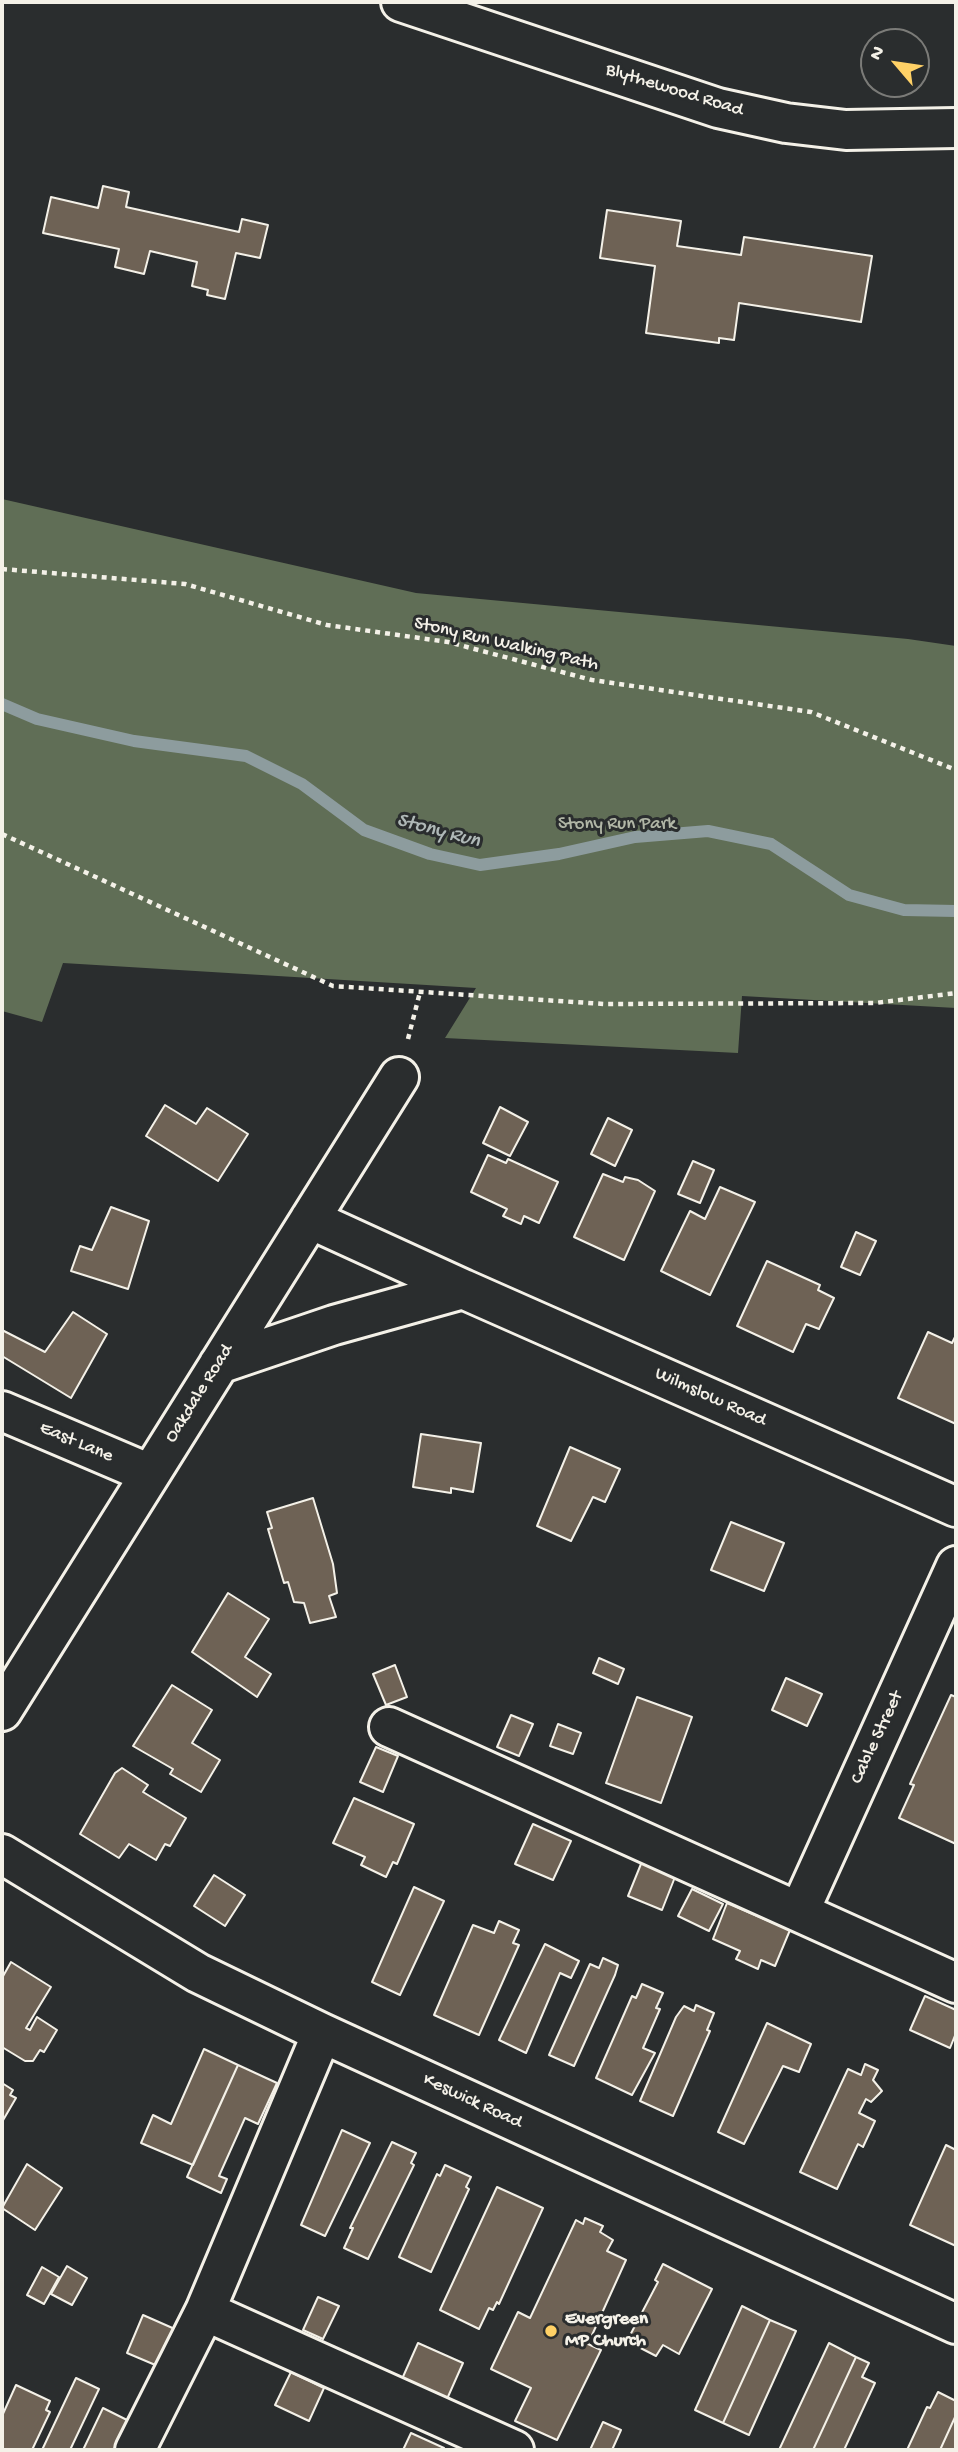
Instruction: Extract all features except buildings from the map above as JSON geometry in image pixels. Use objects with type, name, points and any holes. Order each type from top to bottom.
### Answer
[{"type":"street","name":"Blythewood Road","points":[[401,2],[718,108],[786,123],[846,130],[956,128]]},
{"type":"street","name":"Oakdale Road","points":[[2,1711],[399,1077]]},
{"type":"street","name":"Wilmslow Road","points":[[310,1219],[956,1507]]},
{"type":"street","points":[[219,1364],[334,1325],[463,1289]]},
{"type":"street","name":"East Lane","points":[[2,1411],[150,1475]]},
{"type":"street","name":"Cable Street","points":[[800,1910],[956,1566]]},
{"type":"street","points":[[389,1727],[800,1910],[956,1983]]},
{"type":"street","name":"Keswick Road","points":[[2,1854],[198,1973],[322,2033],[956,2324]]},
{"type":"street","points":[[135,2450],[205,2311],[322,2033]]},
{"type":"street","points":[[205,2311],[514,2450]]},
{"type":"path","name":"Stony Run Walking Path","points":[[2,569],[186,584],[327,625],[448,642],[592,680],[811,712],[956,770]]},
{"type":"path","points":[[2,834],[332,986],[604,1004],[875,1003],[956,993]]},
{"type":"path","points":[[399,1077],[420,992]]},
{"type":"green space","name":"Stony Run Park","points":[[2,499],[416,593],[908,639],[956,646],[956,1008],[742,996],[738,1053],[445,1038],[476,988],[63,963],[42,1022],[2,1011]]},
{"type":"waterway","name":"Stony Run","points":[[2,704],[37,719],[134,741],[246,756],[302,784],[364,830],[430,854],[480,865],[559,854],[635,837],[708,831],[771,844],[849,895],[904,910],[956,911]]},
{"type":"place","name":"Evergreen MP Church","points":[[551,2331]]}]
